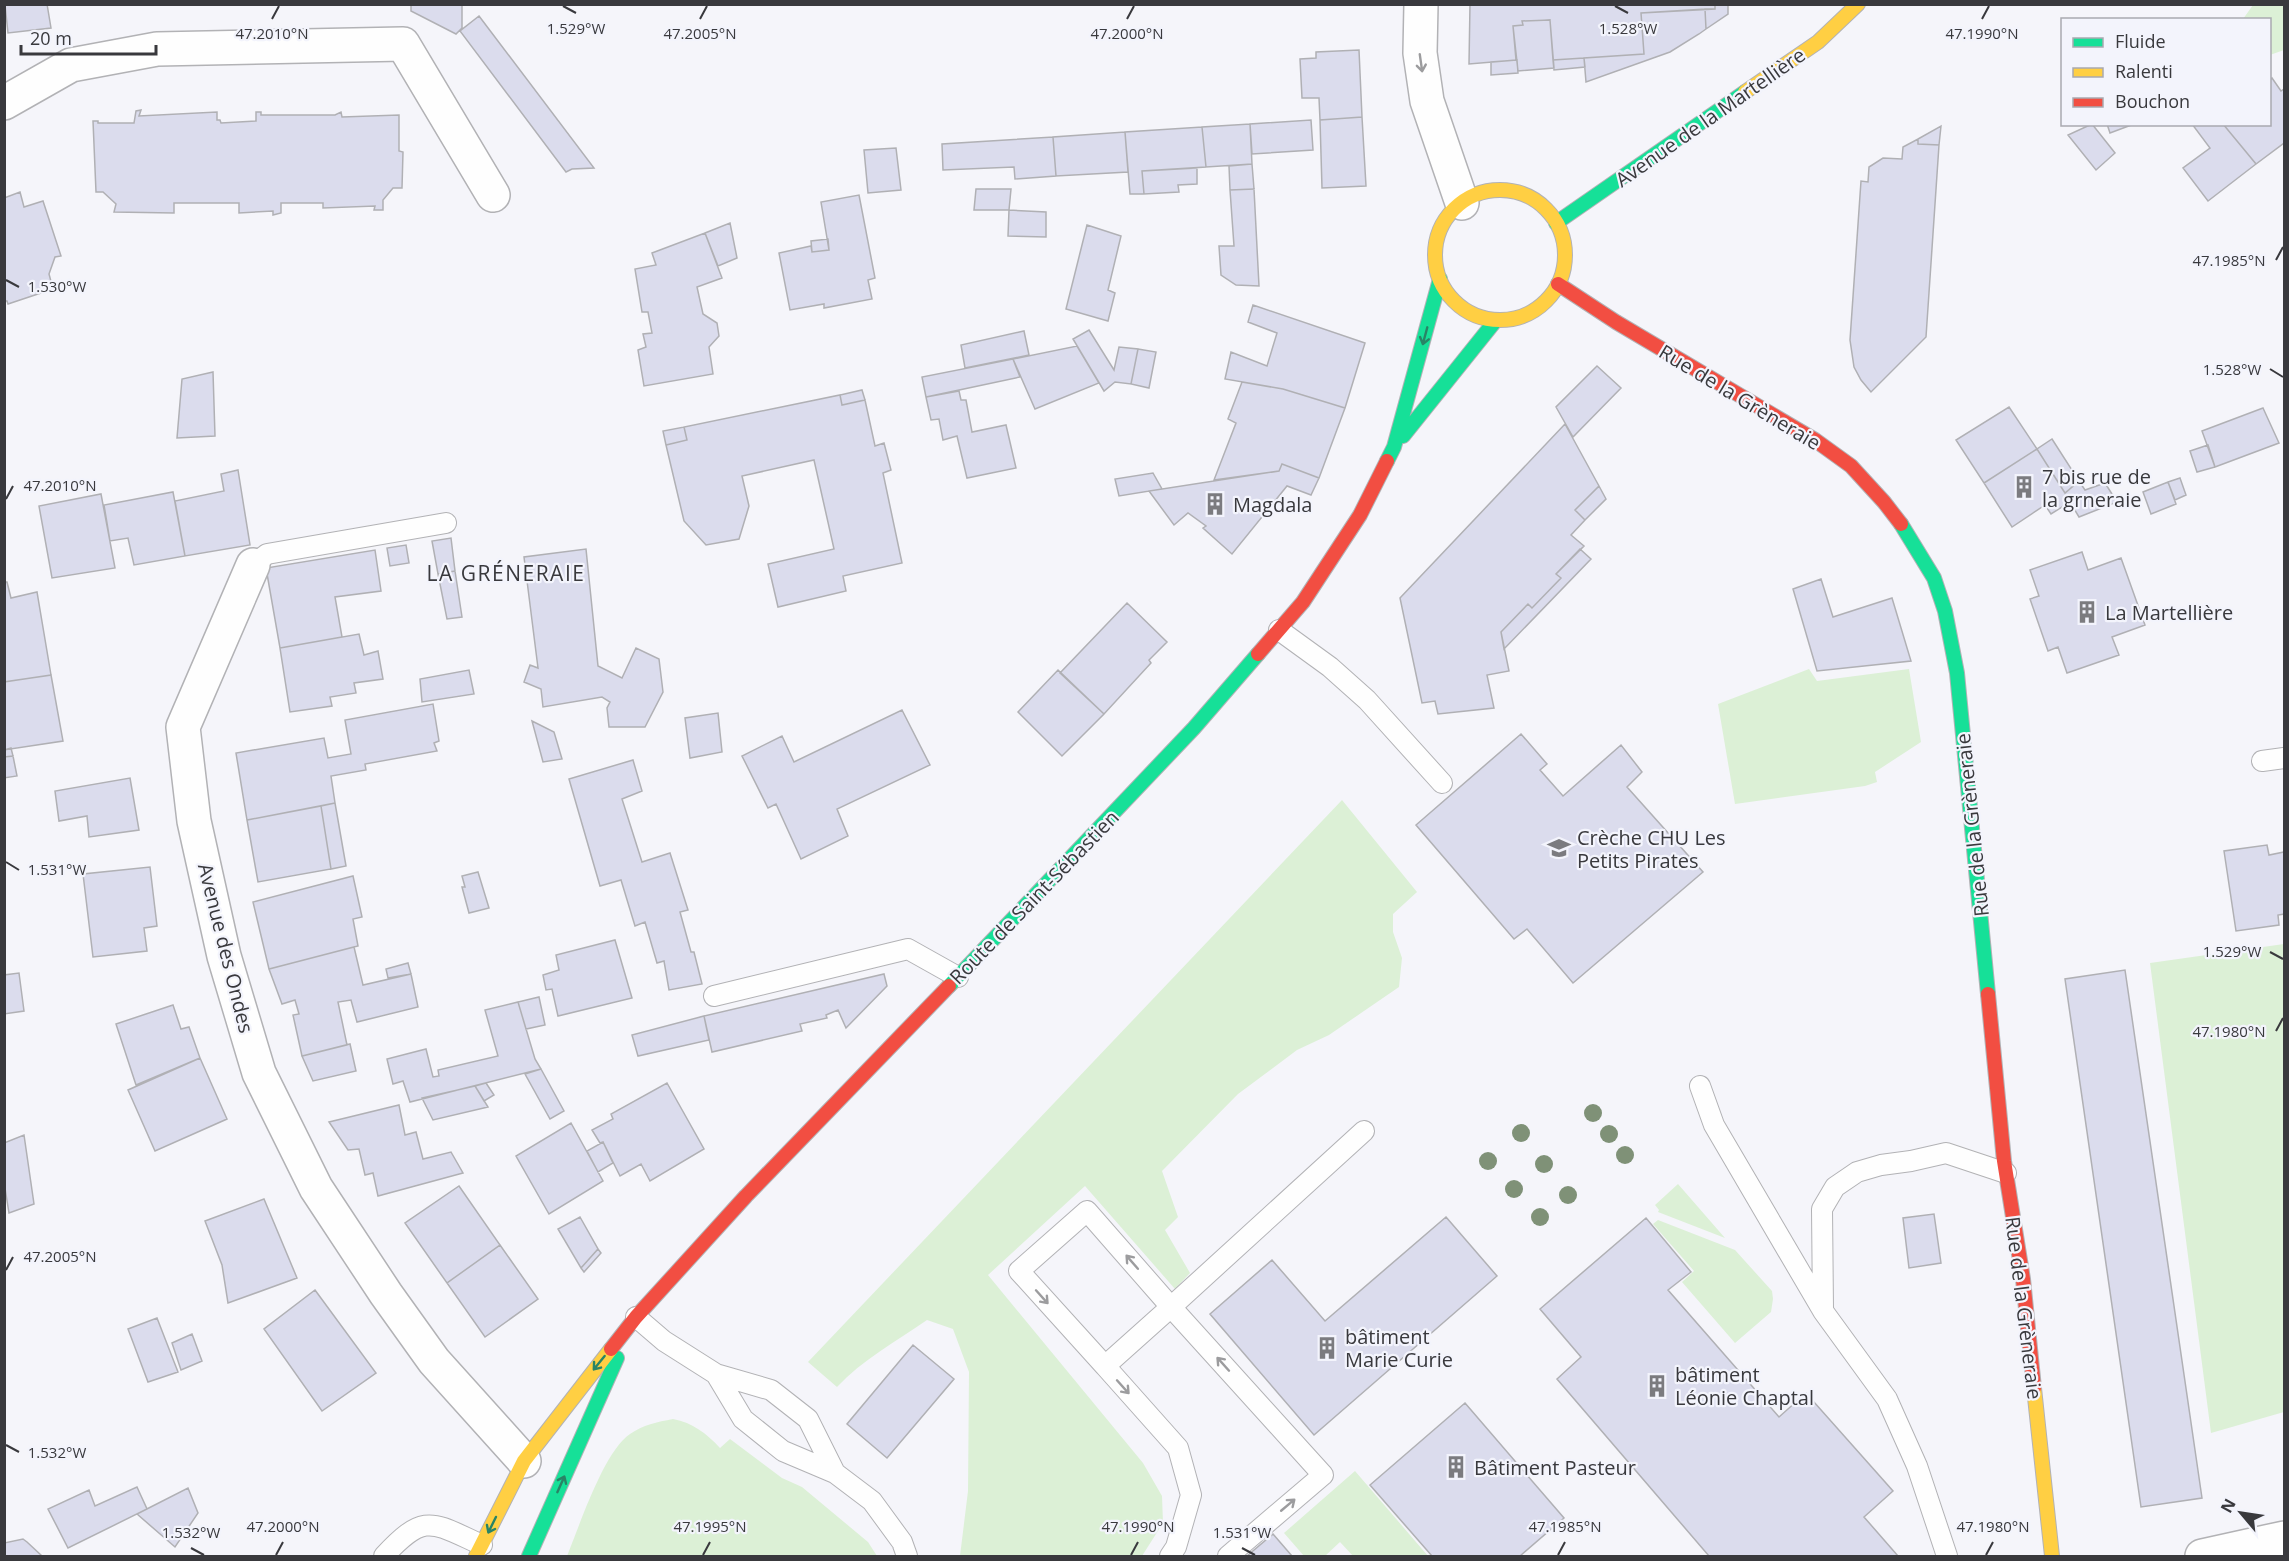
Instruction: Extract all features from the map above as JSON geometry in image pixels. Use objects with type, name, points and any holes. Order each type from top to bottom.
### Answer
[{"type":"street","points":[[1420,4],[1419,53],[1427,101],[1462,203]]},
{"type":"street","name":"Avenue de la Martellière","points":[[1556,223],[1818,42],[1858,4]]},
{"type":"street","points":[[4,103],[70,65],[157,49],[403,44],[493,195]]},
{"type":"street","points":[[1502,190],[1518,193],[1540,204],[1556,223],[1561,233],[1565,255],[1558,284],[1536,309],[1516,318],[1496,320],[1480,317],[1453,300],[1440,279],[1435,251],[1439,233],[1449,216],[1462,203],[1485,192],[1502,190]]},
{"type":"street","name":"Route de Saint-Sébastien","points":[[479,1551],[524,1461],[636,1317],[746,1196],[1194,728],[1303,602],[1360,515],[1394,447],[1440,279]]},
{"type":"street","name":"Rue de la Grèneraie","points":[[1558,284],[1616,322],[1815,440],[1851,466],[1884,502],[1908,534],[1934,578],[1945,611],[1957,673],[2006,1173],[2023,1279],[2052,1557]]},
{"type":"street","name":"Route de Saint-Sébastien","points":[[1394,447],[1496,320]]},
{"type":"street","name":"Avenue des Ondes","points":[[253,565],[183,727],[194,821],[224,956],[259,1073],[316,1188],[386,1294],[434,1361],[524,1461]]},
{"type":"street","name":"Route de Saint-Sébastien","points":[[529,1557],[636,1317]]},
{"type":"street","points":[[2202,1557],[2284,1538]]},
{"type":"lane","name":"Avenue des Ondes","points":[[253,565],[267,554],[446,524]]},
{"type":"lane","points":[[1279,630],[1330,667],[1367,700],[1442,783]]},
{"type":"lane","points":[[2262,761],[2284,758]]},
{"type":"lane","points":[[714,996],[908,948],[957,977]]},
{"type":"lane","points":[[1700,1086],[1714,1125],[1823,1311],[1887,1399],[1917,1466],[1947,1557]]},
{"type":"lane","points":[[1105,1366],[1364,1131]]},
{"type":"lane","points":[[1823,1311],[1822,1209],[1835,1187],[1857,1172],[1881,1165],[1946,1153],[2006,1173]]},
{"type":"lane","points":[[1170,1557],[1176,1547],[1191,1495],[1178,1448],[1019,1271],[1087,1211],[1323,1475],[1228,1557]]},
{"type":"lane","points":[[636,1317],[664,1341],[716,1374],[771,1390],[808,1419],[835,1473]]},
{"type":"lane","points":[[716,1374],[743,1419],[783,1452],[835,1473],[872,1501],[902,1542],[907,1557]]},
{"type":"lane","points":[[384,1557],[402,1538],[423,1524],[436,1526],[479,1551]]},
{"type":"green space","points":[[2253,5],[2284,5],[2284,50],[2271,55],[2271,18],[2244,18]]},
{"type":"green space","points":[[1809,669],[1817,681],[1909,669],[1921,742],[1875,772],[1877,782],[1865,786],[1735,804],[1718,704]]},
{"type":"green space","points":[[1342,800],[1417,892],[1393,914],[1393,932],[1402,958],[1399,987],[1329,1035],[1297,1050],[1238,1094],[1162,1171],[1178,1217],[1165,1230],[1190,1273],[1175,1289],[1085,1186],[988,1275],[1143,1463],[1162,1496],[1163,1523],[1142,1556],[960,1556],[968,1491],[969,1372],[953,1329],[927,1320],[869,1359],[837,1387],[808,1362]]},
{"type":"green space","points":[[2284,944],[2284,1412],[2211,1433],[2150,963]]},
{"type":"green space","points":[[1678,1184],[1725,1238],[1658,1212],[1655,1205]]},
{"type":"green space","points":[[1658,1220],[1735,1250],[1772,1291],[1771,1312],[1735,1343],[1682,1282],[1694,1271],[1653,1224]]},
{"type":"green space","points":[[673,1419],[699,1429],[720,1448],[730,1439],[782,1478],[802,1487],[868,1542],[877,1556],[567,1556],[593,1490],[620,1443],[640,1428]]},
{"type":"green space","points":[[1355,1471],[1428,1556],[1353,1556],[1340,1542],[1325,1556],[1304,1556],[1284,1533]]},
{"type":"building","points":[[47,4],[51,28],[8,33],[5,5]]},
{"type":"building","points":[[411,4],[462,4],[462,28],[456,34],[411,11]]},
{"type":"building","points":[[1470,4],[1715,4],[1715,9],[1641,13],[1644,54],[1553,60],[1550,20],[1522,21],[1523,25],[1513,26],[1516,60],[1469,64]]},
{"type":"building","points":[[1715,4],[1728,4],[1728,14],[1706,29],[1705,9],[1715,9]]},
{"type":"building","points":[[1705,9],[1706,29],[1670,52],[1586,82],[1584,58],[1644,54],[1641,13]]},
{"type":"building","points":[[479,16],[594,168],[572,169],[566,172],[460,31]]},
{"type":"building","points":[[1550,20],[1554,68],[1518,71],[1513,26],[1523,25],[1522,21]]},
{"type":"building","points":[[1359,50],[1362,117],[1320,120],[1319,98],[1302,98],[1300,59],[1316,58],[1316,52]]},
{"type":"building","points":[[1584,58],[1585,67],[1554,70],[1553,60]]},
{"type":"building","points":[[1517,60],[1518,73],[1491,75],[1491,62]]},
{"type":"building","points":[[2271,79],[2281,91],[2284,89],[2284,143],[2256,164],[2225,126],[2271,126]]},
{"type":"building","points":[[141,110],[139,116],[217,112],[217,120],[221,123],[256,121],[256,112],[261,112],[261,115],[335,115],[341,112],[342,117],[399,115],[399,151],[403,152],[402,188],[393,188],[383,200],[383,210],[374,210],[375,206],[323,208],[323,203],[281,203],[281,213],[273,215],[273,211],[239,213],[239,203],[174,203],[174,213],[114,212],[116,204],[103,192],[96,192],[93,121],[134,123],[136,111]]},
{"type":"building","points":[[1362,117],[1366,186],[1322,188],[1320,120]]},
{"type":"building","points":[[1311,120],[1313,150],[1252,154],[1250,124]]},
{"type":"building","points":[[1250,124],[1252,164],[1206,167],[1202,127]]},
{"type":"building","points":[[1941,126],[1939,145],[1918,144],[1918,139]]},
{"type":"building","points":[[2088,126],[2094,126],[2115,153],[2096,170],[2068,135]]},
{"type":"building","points":[[2108,126],[2129,126],[2110,133]]},
{"type":"building","points":[[2194,126],[2225,126],[2256,164],[2208,201],[2183,168],[2210,148]]},
{"type":"building","points":[[1202,127],[1206,167],[1142,171],[1144,194],[1130,194],[1125,132]]},
{"type":"building","points":[[1125,132],[1128,172],[1056,176],[1053,137]]},
{"type":"building","points":[[1053,137],[1056,176],[1015,179],[1014,167],[943,170],[942,144]]},
{"type":"building","points":[[1918,139],[1918,144],[1939,145],[1926,337],[1871,392],[1854,367],[1850,340],[1861,181],[1868,182],[1869,167],[1883,158],[1902,159],[1903,147]]},
{"type":"building","points":[[896,148],[901,190],[868,193],[864,150]]},
{"type":"building","points":[[1252,164],[1254,189],[1230,190],[1229,166]]},
{"type":"building","points":[[1197,168],[1197,184],[1178,185],[1179,192],[1144,194],[1142,171]]},
{"type":"building","points":[[976,189],[1011,189],[1009,210],[974,210]]},
{"type":"building","points":[[1254,189],[1259,286],[1236,285],[1221,275],[1219,246],[1234,246],[1230,190]]},
{"type":"building","points":[[20,192],[24,207],[43,201],[61,256],[55,257],[49,274],[53,289],[8,304],[4,301],[4,198]]},
{"type":"building","points":[[859,195],[875,278],[868,280],[872,299],[824,308],[824,304],[790,310],[779,253],[811,246],[812,252],[829,250],[821,202]]},
{"type":"building","points":[[1009,210],[1046,212],[1046,237],[1008,236]]},
{"type":"building","points":[[730,223],[737,258],[718,266],[705,233]]},
{"type":"building","points":[[1087,225],[1121,236],[1108,290],[1115,293],[1108,321],[1066,309]]},
{"type":"building","points":[[705,233],[722,278],[697,287],[703,314],[717,323],[719,336],[709,347],[713,374],[644,386],[638,350],[646,347],[643,334],[652,333],[648,312],[642,312],[635,269],[656,265],[652,253]]},
{"type":"building","points":[[828,239],[829,250],[812,252],[811,241]]},
{"type":"building","points":[[1253,305],[1365,343],[1345,408],[1283,389],[1225,379],[1231,352],[1267,366],[1277,333],[1248,322]]},
{"type":"building","points":[[1089,330],[1114,370],[1119,347],[1138,349],[1131,384],[1115,382],[1104,391],[1073,339]]},
{"type":"building","points":[[1024,331],[1029,355],[965,368],[961,345]]},
{"type":"building","points":[[1077,346],[1099,383],[1035,409],[1013,359]]},
{"type":"building","points":[[1138,349],[1156,352],[1149,388],[1131,384]]},
{"type":"building","points":[[1013,359],[1020,377],[926,397],[922,377]]},
{"type":"building","points":[[1597,366],[1621,388],[1573,437],[1556,407]]},
{"type":"building","points":[[213,372],[215,436],[177,438],[182,379]]},
{"type":"building","points":[[1242,382],[1283,389],[1345,408],[1319,478],[1282,464],[1279,471],[1214,480],[1236,423],[1228,419]]},
{"type":"building","points":[[862,390],[865,400],[842,405],[840,395]]},
{"type":"building","points":[[959,391],[961,400],[966,400],[972,432],[1006,425],[1016,468],[967,478],[957,436],[943,440],[939,419],[931,420],[926,397]]},
{"type":"building","points":[[840,395],[842,405],[865,400],[875,446],[884,443],[891,470],[883,473],[902,563],[843,576],[846,591],[778,607],[768,564],[834,549],[814,460],[742,476],[749,506],[739,539],[706,545],[684,521],[666,445],[687,440],[684,427]]},
{"type":"building","points":[[2009,407],[2037,449],[1984,483],[1956,440]]},
{"type":"building","points":[[2263,408],[2279,443],[2215,467],[2202,431]]},
{"type":"building","points":[[1565,424],[1599,486],[1575,510],[1585,520],[1571,535],[1584,546],[1556,574],[1561,578],[1532,608],[1528,604],[1501,632],[1509,671],[1487,675],[1494,708],[1438,714],[1435,701],[1422,703],[1400,598]]},
{"type":"building","points":[[684,427],[687,440],[666,445],[663,431]]},
{"type":"building","points":[[2052,439],[2079,481],[2065,493],[2037,449]]},
{"type":"building","points":[[2208,445],[2215,467],[2197,472],[2190,451]]},
{"type":"building","name":"7 bis rue de la grneraie","points":[[2037,449],[2065,493],[2079,481],[2085,490],[2105,483],[2117,502],[2079,517],[2070,502],[2051,514],[2045,505],[2012,527],[1984,483]]},
{"type":"building","name":"Magdala","points":[[1282,464],[1319,478],[1311,495],[1287,486],[1232,554],[1203,528],[1206,526],[1188,513],[1174,525],[1149,491],[1279,471]]},
{"type":"building","points":[[238,470],[250,545],[185,556],[175,501],[224,491],[221,474]]},
{"type":"building","points":[[1153,473],[1162,489],[1119,496],[1115,479]]},
{"type":"building","points":[[2180,478],[2186,495],[2175,500],[2168,482]]},
{"type":"building","points":[[2168,482],[2176,504],[2151,514],[2143,492]]},
{"type":"building","points":[[1599,486],[1606,499],[1585,520],[1575,510]]},
{"type":"building","points":[[173,492],[185,556],[134,565],[128,538],[110,541],[104,505]]},
{"type":"building","points":[[101,494],[115,568],[52,578],[39,506]]},
{"type":"building","points":[[451,538],[455,571],[438,574],[432,541]]},
{"type":"building","points":[[406,545],[409,563],[390,566],[387,548]]},
{"type":"building","points":[[586,549],[598,666],[622,678],[636,648],[659,659],[663,692],[645,727],[609,727],[607,708],[610,702],[602,697],[543,707],[541,689],[524,682],[530,665],[538,668],[524,557]]},
{"type":"building","points":[[1580,549],[1591,559],[1504,649],[1501,632],[1528,604],[1532,608],[1561,578],[1556,574]]},
{"type":"building","points":[[375,550],[381,591],[335,597],[342,637],[280,648],[266,568]]},
{"type":"building","name":"La Martellière","points":[[2082,552],[2088,570],[2121,558],[2145,625],[2112,637],[2119,655],[2067,673],[2058,647],[2048,651],[2030,599],[2039,596],[2030,570]]},
{"type":"building","points":[[455,571],[462,617],[447,619],[438,574]]},
{"type":"building","points":[[1821,579],[1833,617],[1892,598],[1911,661],[1817,671],[1793,589]]},
{"type":"building","points":[[4,582],[7,582],[11,598],[37,592],[51,675],[4,682]]},
{"type":"building","points":[[1127,603],[1167,642],[1104,714],[1060,673]]},
{"type":"building","points":[[359,634],[364,655],[378,651],[383,679],[354,683],[356,693],[330,697],[332,706],[290,712],[280,648]]},
{"type":"building","points":[[469,670],[474,694],[422,702],[420,679]]},
{"type":"building","points":[[1058,670],[1104,714],[1062,756],[1018,712]]},
{"type":"building","points":[[51,675],[63,741],[4,750],[4,682]]},
{"type":"building","points":[[433,704],[439,741],[434,743],[437,751],[365,764],[366,770],[331,776],[335,803],[247,820],[236,753],[324,738],[328,758],[351,754],[345,720]]},
{"type":"building","points":[[902,710],[930,765],[837,809],[848,836],[801,859],[776,804],[768,808],[742,756],[782,736],[794,762]]},
{"type":"building","points":[[718,713],[722,752],[690,758],[685,718]]},
{"type":"building","points":[[532,721],[554,732],[562,759],[543,762]]},
{"type":"building","name":"Crèche CHU Les Petits Pirates","points":[[1521,734],[1547,764],[1540,770],[1563,796],[1621,745],[1642,772],[1627,787],[1703,872],[1573,983],[1527,929],[1514,939],[1416,825]]},
{"type":"building","points":[[11,748],[13,756],[4,757],[4,750]]},
{"type":"building","points":[[13,756],[17,776],[4,778],[4,757]]},
{"type":"building","points":[[633,760],[642,791],[622,799],[642,862],[670,853],[688,910],[680,912],[702,984],[669,990],[664,961],[657,963],[645,922],[635,926],[621,880],[600,886],[569,779]]},
{"type":"building","points":[[130,778],[139,830],[89,837],[87,816],[59,821],[55,791]]},
{"type":"building","points":[[335,803],[346,866],[331,869],[321,806]]},
{"type":"building","points":[[321,806],[331,869],[258,882],[247,820]]},
{"type":"building","points":[[2267,845],[2269,855],[2284,852],[2284,914],[2278,915],[2279,925],[2236,931],[2224,851]]},
{"type":"building","points":[[150,867],[157,926],[144,928],[147,951],[93,957],[83,874]]},
{"type":"building","points":[[478,872],[489,908],[469,913],[462,887],[465,887],[462,876]]},
{"type":"building","points":[[353,876],[362,917],[353,919],[358,946],[269,969],[253,902]]},
{"type":"building","points":[[615,940],[632,998],[558,1016],[552,989],[546,990],[543,975],[559,970],[556,955]]},
{"type":"building","points":[[354,947],[363,985],[411,974],[418,1007],[357,1022],[351,1000],[338,1002],[347,1045],[302,1056],[293,1015],[299,1014],[295,1000],[282,1004],[269,969]]},
{"type":"building","points":[[408,963],[411,974],[388,978],[386,969]]},
{"type":"building","points":[[2125,970],[2202,1498],[2141,1507],[2065,979]]},
{"type":"building","points":[[19,973],[24,1011],[4,1014],[4,975]]},
{"type":"building","points":[[884,974],[887,986],[846,1028],[838,1010],[826,1015],[827,1018],[800,1024],[802,1031],[712,1052],[704,1016]]},
{"type":"building","points":[[539,997],[545,1025],[526,1029],[518,1002]]},
{"type":"building","points":[[518,1002],[535,1059],[541,1069],[410,1102],[403,1081],[393,1084],[387,1059],[426,1049],[433,1077],[439,1076],[438,1070],[498,1056],[485,1010]]},
{"type":"building","points":[[173,1005],[181,1029],[189,1027],[200,1058],[136,1085],[116,1024]]},
{"type":"building","points":[[704,1016],[709,1040],[638,1056],[632,1035]]},
{"type":"building","points":[[350,1044],[356,1071],[313,1081],[302,1056]]},
{"type":"building","points":[[200,1058],[227,1119],[155,1151],[128,1090]]},
{"type":"building","points":[[541,1069],[564,1111],[550,1119],[525,1074]]},
{"type":"building","points":[[486,1083],[494,1095],[484,1101],[475,1086]]},
{"type":"building","points":[[667,1083],[704,1149],[650,1181],[641,1164],[620,1176],[603,1142],[600,1143],[592,1130],[613,1119],[611,1114]]},
{"type":"building","points":[[475,1086],[488,1107],[433,1120],[422,1098]]},
{"type":"building","points":[[399,1105],[405,1135],[416,1132],[423,1159],[451,1152],[463,1173],[378,1196],[373,1173],[365,1175],[359,1149],[348,1150],[329,1122]]},
{"type":"building","points":[[571,1123],[603,1181],[549,1214],[516,1156]]},
{"type":"building","points":[[24,1135],[34,1204],[9,1213],[4,1182],[4,1143]]},
{"type":"building","points":[[603,1142],[613,1163],[598,1172],[587,1151]]},
{"type":"building","points":[[459,1186],[500,1245],[447,1283],[405,1223]]},
{"type":"building","points":[[264,1199],[297,1278],[228,1303],[222,1265],[205,1221]]},
{"type":"building","points":[[1934,1214],[1941,1263],[1909,1268],[1903,1218]]},
{"type":"building","points":[[580,1217],[598,1249],[581,1268],[558,1229]]},
{"type":"building","name":"bâtiment Marie Curie","points":[[1446,1217],[1497,1276],[1314,1435],[1210,1314],[1272,1260],[1325,1321]]},
{"type":"building","name":"bâtiment Léonie Chaptal","points":[[1646,1218],[1691,1272],[1668,1290],[1779,1417],[1806,1393],[1893,1491],[1864,1517],[1898,1556],[1709,1556],[1557,1379],[1581,1357],[1540,1309]]},
{"type":"building","points":[[500,1245],[538,1299],[485,1337],[447,1283]]},
{"type":"building","points":[[598,1249],[601,1253],[584,1272],[581,1268]]},
{"type":"building","points":[[315,1290],[376,1373],[322,1411],[264,1329]]},
{"type":"building","points":[[157,1318],[178,1372],[148,1382],[128,1329]]},
{"type":"building","points":[[192,1334],[202,1361],[181,1370],[172,1343]]},
{"type":"building","points":[[913,1345],[954,1379],[887,1458],[847,1424]]},
{"type":"building","name":"Bâtiment Pasteur","points":[[1465,1403],[1564,1518],[1520,1556],[1432,1556],[1370,1485]]},
{"type":"building","points":[[137,1487],[147,1509],[68,1548],[48,1509],[89,1490],[95,1506]]},
{"type":"building","points":[[188,1488],[198,1513],[175,1547],[137,1514]]},
{"type":"building","points":[[1273,1534],[1292,1556],[1247,1556]]},
{"type":"building","points":[[23,1539],[42,1556],[4,1556],[4,1543]]},
{"type":"traffic: fast","points":[[1556,223],[1745,92]]},
{"type":"traffic: fast","points":[[1387,461],[1394,447],[1440,279]]},
{"type":"traffic: fast","points":[[1403,436],[1496,320]]},
{"type":"traffic: fast","points":[[1901,524],[1934,578],[1945,611],[1957,673],[1988,994]]},
{"type":"traffic: fast","points":[[949,986],[1194,728],[1258,654]]},
{"type":"traffic: fast","points":[[529,1556],[617,1358]]},
{"type":"traffic: slow","points":[[1745,92],[1818,42],[1858,4]]},
{"type":"traffic: slow","points":[[1500,190],[1525,195],[1546,209],[1560,230],[1565,255],[1560,280],[1546,301],[1525,315],[1500,320],[1475,315],[1454,301],[1440,280],[1435,255],[1440,230],[1454,209],[1475,195],[1500,190]]},
{"type":"traffic: slow","points":[[476,1556],[524,1461],[611,1349]]},
{"type":"traffic: slow","points":[[2034,1388],[2052,1556]]},
{"type":"traffic: jam","points":[[1558,284],[1616,322],[1815,440],[1851,466],[1901,524]]},
{"type":"traffic: jam","points":[[1258,654],[1303,602],[1360,515],[1387,461]]},
{"type":"traffic: jam","points":[[611,1349],[636,1317],[746,1196],[949,986]]},
{"type":"traffic: jam","points":[[1988,994],[2004,1161],[2023,1279],[2034,1388]]},
{"type":"place","name":"7 bis rue de la grneraie","points":[[2024,487]]},
{"type":"place","name":"Magdala","points":[[1215,504]]},
{"type":"place","name":"La Martellière","points":[[2087,612]]},
{"type":"place","name":"Crèche CHU Les Petits Pirates","points":[[1559,848]]},
{"type":"place","name":"bâtiment Marie Curie","points":[[1327,1348]]},
{"type":"place","name":"bâtiment Léonie Chaptal","points":[[1657,1386]]},
{"type":"place","name":"Bâtiment Pasteur","points":[[1456,1467]]},
{"type":"district","name":"LA GRÉNERAIE","points":[[506,573]]}]
